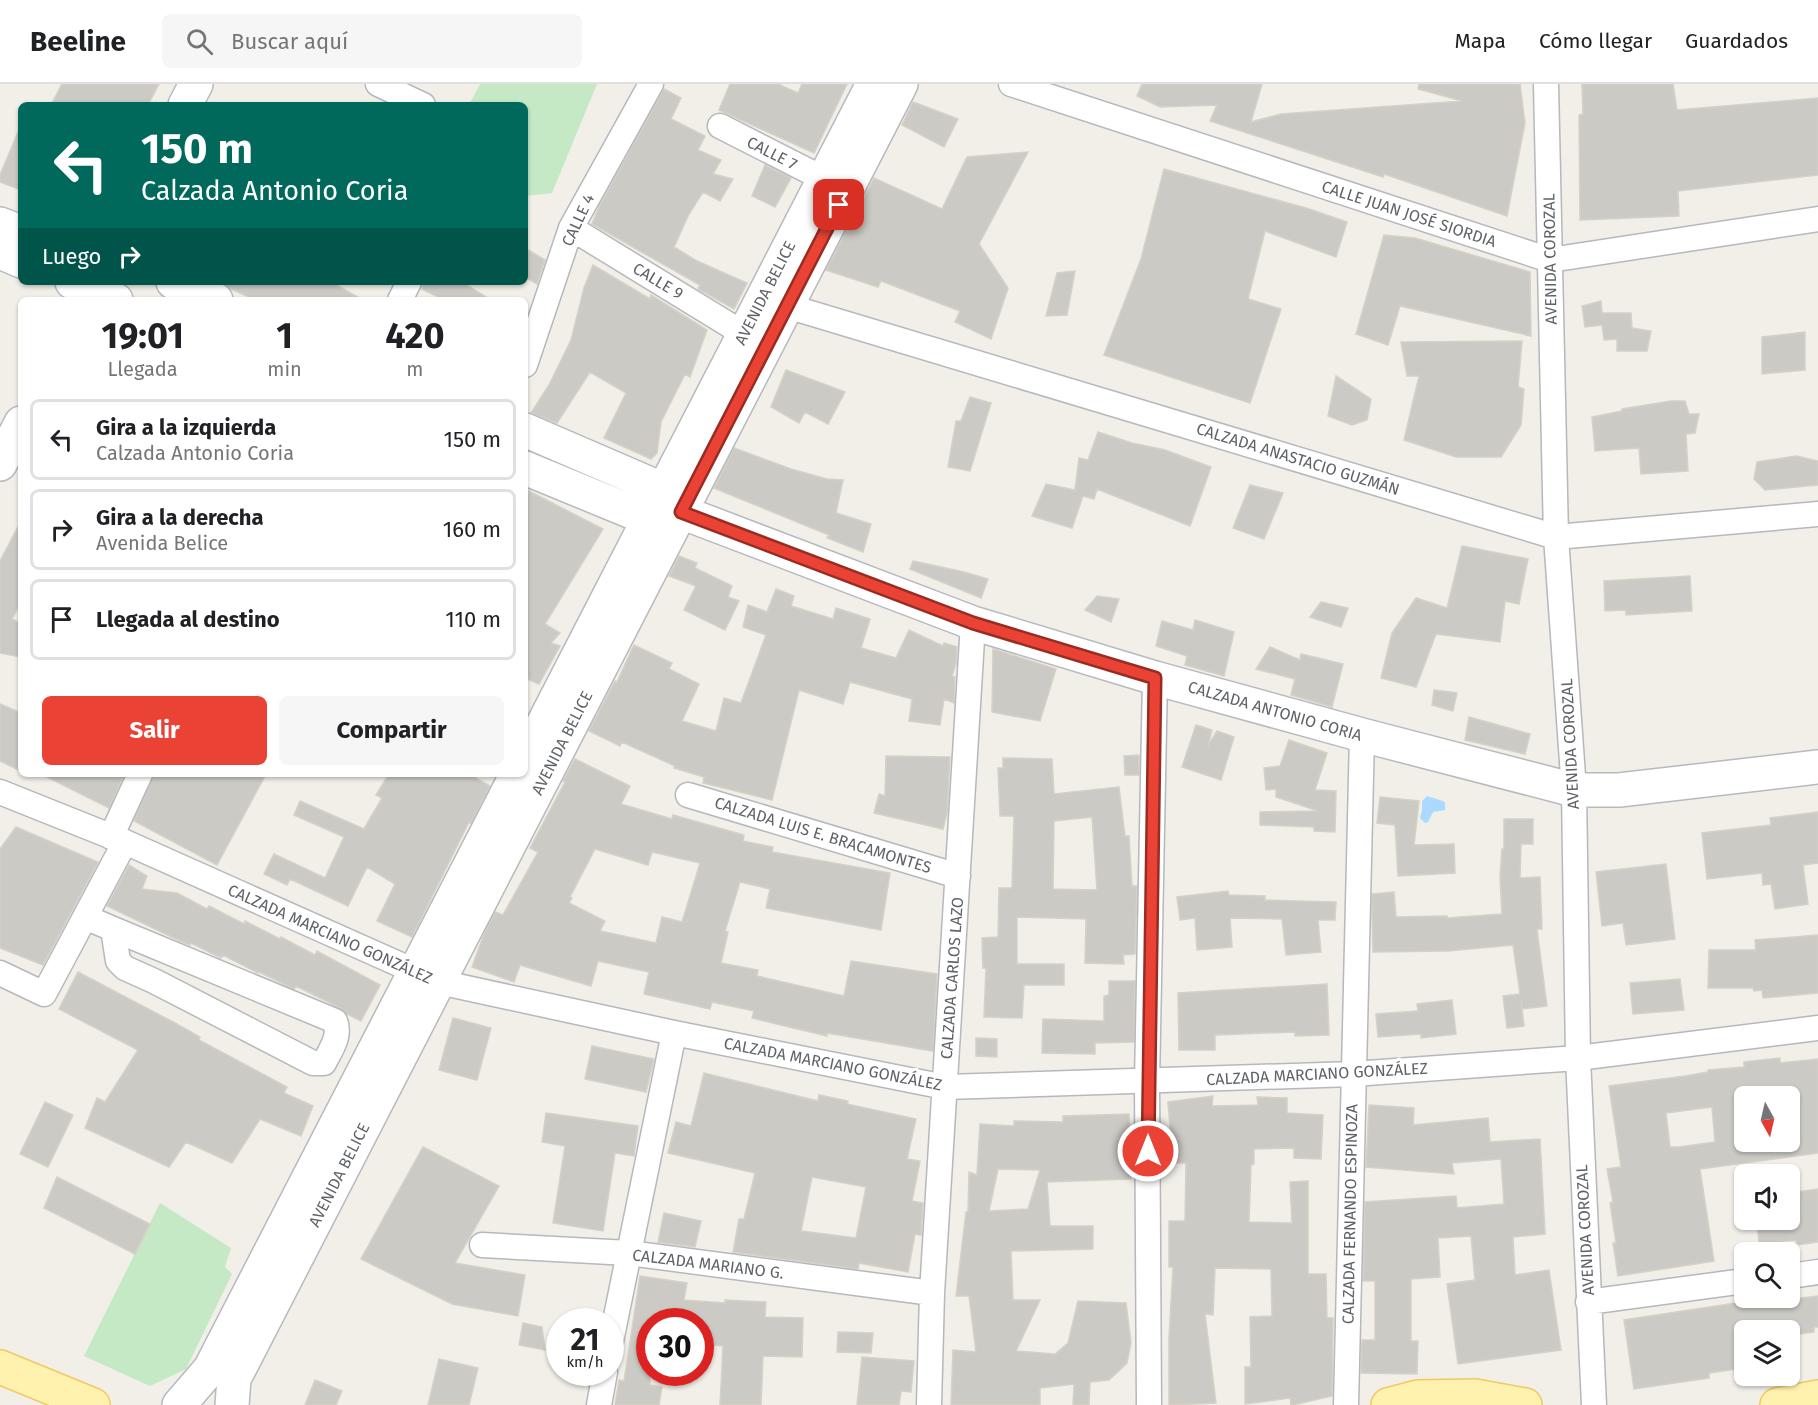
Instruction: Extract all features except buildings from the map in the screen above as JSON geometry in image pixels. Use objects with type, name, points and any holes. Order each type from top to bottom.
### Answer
[{"type":"main road","points":[[187,102],[196,84]]},
{"type":"main road","name":"AVENIDA BELICE","points":[[672,501],[744,334],[873,84]]},
{"type":"main road","name":"AVENIDA BELICE","points":[[232,1405],[234,1379],[427,977],[672,501],[787,306],[901,84]]},
{"type":"main road","points":[[0,224],[18,231]]},
{"type":"main road","points":[[0,252],[18,260]]},
{"type":"main road","points":[[180,285],[209,297]]},
{"type":"main road","points":[[0,464],[18,429]]},
{"type":"main road","name":"CALZADA ANTONIO CORIA","points":[[528,431],[672,501],[973,623],[1155,678],[1574,790],[1619,790],[1818,766]]},
{"type":"main road","points":[[528,469],[649,519],[672,501]]},
{"type":"main road","name":"AVENIDA BELICE","points":[[528,753],[649,519]]},
{"type":"main road","name":"AVENIDA BELICE","points":[[179,1405],[210,1369],[427,977],[516,777]]},
{"type":"main road","points":[[0,1367],[93,1405]]},
{"type":"main road","points":[[1388,1405],[1418,1398],[1475,1396],[1525,1405]]},
{"type":"street","points":[[378,84],[417,102]]},
{"type":"street","name":"CALLE 4","points":[[528,355],[571,228],[651,84]]},
{"type":"street","name":"CALLE JUAN JOSÉ SIORDIA","points":[[1011,84],[1550,260],[1818,219]]},
{"type":"street","name":"AVENIDA COROZAL","points":[[1546,84],[1556,537],[1574,790],[1578,1058],[1594,1405]]},
{"type":"street","name":"CALLE 7","points":[[720,126],[824,179]]},
{"type":"street","name":"CALLE 9","points":[[571,228],[744,334]]},
{"type":"street","name":"CALZADA ANASTACIO GUZMÁN","points":[[787,306],[1556,537],[1818,514]]},
{"type":"street","name":"CALZADA CARLOS LAZO","points":[[929,1405],[932,1293],[973,623]]},
{"type":"street","points":[[1149,1405],[1147,1082],[1155,678]]},
{"type":"street","name":"CALZADA FERNANDO ESPINOZA","points":[[1346,1405],[1362,735]]},
{"type":"street","points":[[0,973],[44,994],[86,917],[118,840],[139,777]]},
{"type":"street","name":"CALZADA MARCIANO GONZÁLEZ","points":[[0,792],[118,840],[427,977],[674,1033],[945,1087],[1353,1074],[1578,1058],[1818,1028]]},
{"type":"street","name":"CALZADA LUIS E. BRACAMONTES","points":[[688,795],[958,876]]},
{"type":"street","points":[[86,917],[113,928],[335,1021],[338,1029],[337,1036],[324,1063],[313,1063],[125,968],[118,961],[113,928]]},
{"type":"street","points":[[618,1308],[674,1033]]},
{"type":"street","name":"CALZADA MARIANO G.","points":[[482,1245],[629,1253],[932,1293]]},
{"type":"street","points":[[1800,1275],[1818,1272]]},
{"type":"street","points":[[1588,1302],[1734,1282]]},
{"type":"street","points":[[598,1405],[602,1386]]},
{"type":"green space","points":[[480,84],[597,84],[552,193],[528,196],[528,102],[471,102]]},
{"type":"green space","points":[[160,1203],[231,1248],[225,1267],[232,1274],[186,1369],[150,1386],[84,1356]]},
{"type":"water","points":[[1427,796],[1443,801],[1445,810],[1433,812],[1428,822],[1425,823],[1420,818],[1422,801]]},
{"type":"route","points":[[839,205],[681,512],[973,623],[1155,678],[1147,1082],[1148,1151]]}]
